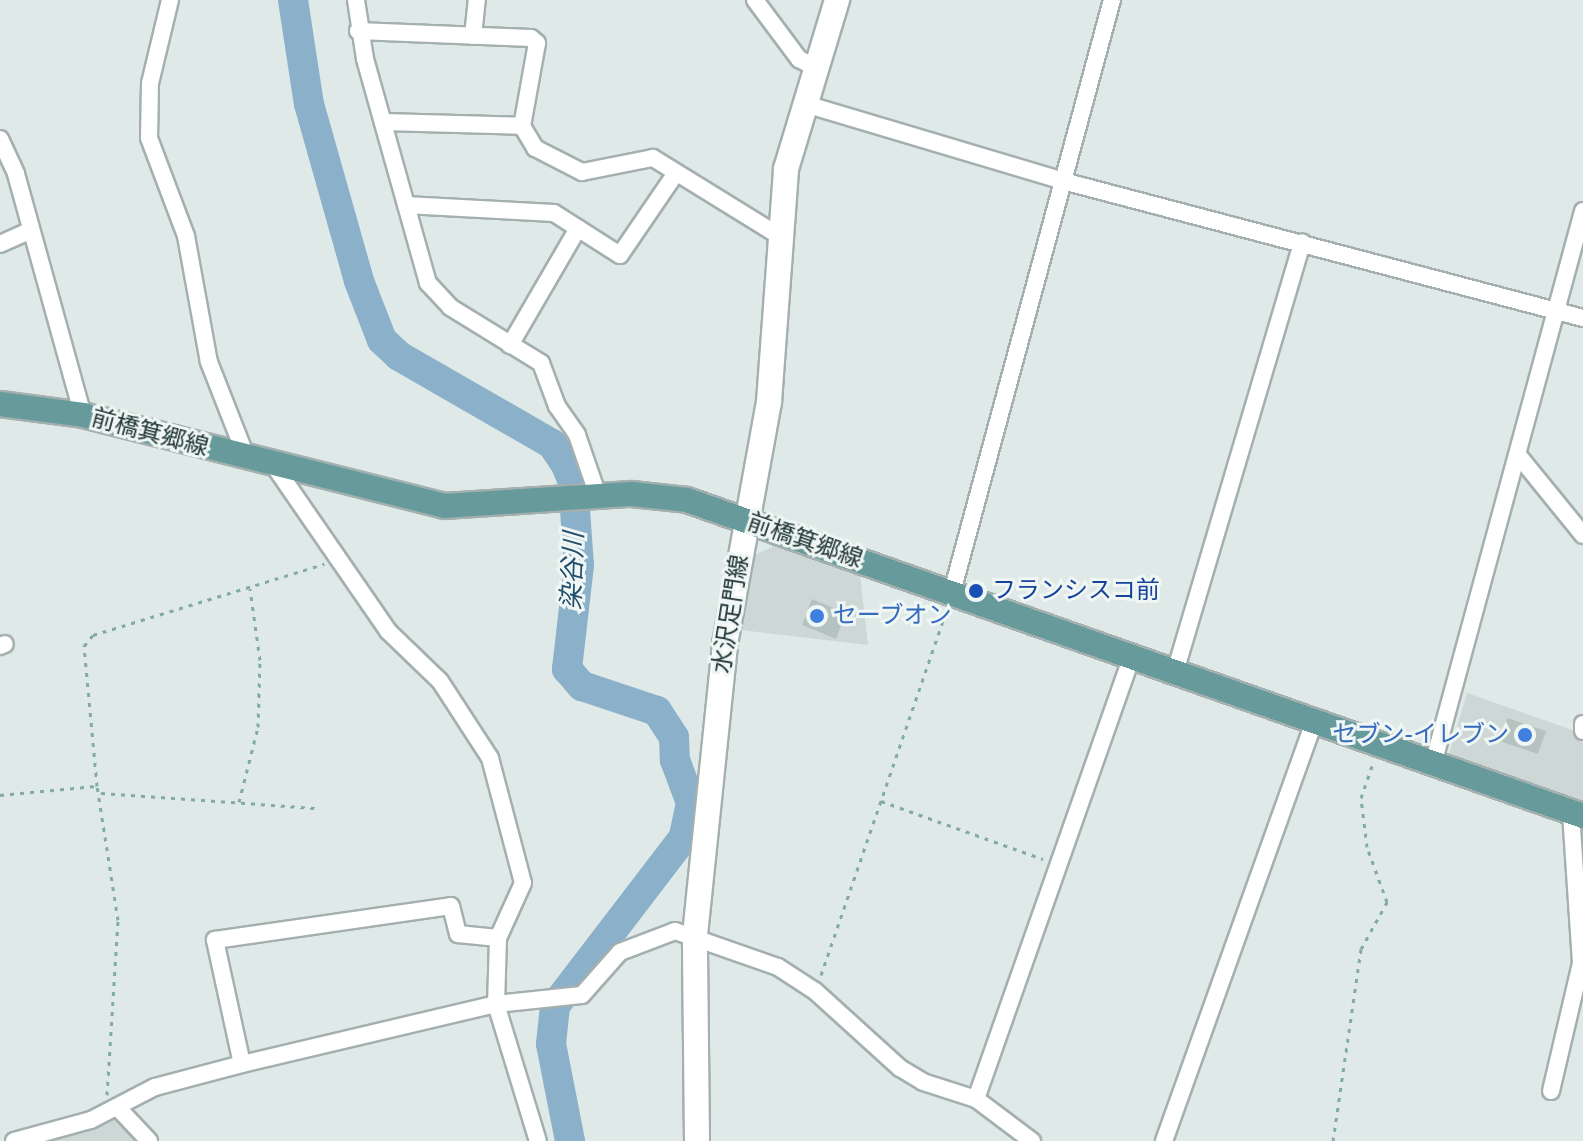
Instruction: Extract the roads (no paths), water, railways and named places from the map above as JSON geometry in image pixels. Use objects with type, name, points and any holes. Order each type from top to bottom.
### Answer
[{"type":"main road","name":"水沢足門線","points":[[697,1141],[695,935],[725,644],[769,402],[786,169],[802,103],[837,0]]},
{"type":"main road","name":"前橋箕郷線","points":[[0,404],[83,415],[275,467],[444,506],[655,494],[749,521],[1577,814]]},
{"type":"street","points":[[170,0],[150,83],[149,138],[186,236],[209,362],[247,459]]},
{"type":"street","points":[[356,0],[358,31],[428,283],[450,307],[541,363],[557,406],[577,435],[593,497]]},
{"type":"street","points":[[473,36],[477,0]]},
{"type":"street","points":[[755,0],[799,59],[815,67]]},
{"type":"street","points":[[952,592],[1112,0]]},
{"type":"street","points":[[358,31],[473,36],[537,43],[522,126],[535,148],[582,172],[653,158],[781,237]]},
{"type":"street","points":[[802,103],[1063,181],[1583,318]]},
{"type":"street","points":[[383,122],[522,126]]},
{"type":"street","points":[[0,139],[31,230],[83,415]]},
{"type":"street","points":[[406,205],[520,208],[554,213],[620,255],[676,173]]},
{"type":"street","points":[[1433,764],[1583,211]]},
{"type":"street","points":[[510,345],[578,228]]},
{"type":"street","points":[[0,244],[31,230]]},
{"type":"street","points":[[1175,672],[1302,242]]},
{"type":"street","points":[[1518,455],[1583,535]]},
{"type":"street","points":[[275,467],[336,560],[388,631],[440,681],[490,758],[523,883],[498,938],[496,1004],[538,1141]]},
{"type":"street","points":[[976,1099],[1132,657]]},
{"type":"street","points":[[1164,1141],[1314,722]]},
{"type":"street","points":[[1583,724],[1583,731]]},
{"type":"street","points":[[1551,1091],[1581,963],[1577,814]]},
{"type":"street","points":[[242,1064],[215,940],[451,906],[458,934],[498,938]]},
{"type":"street","points":[[14,1141],[119,1109],[155,1087],[242,1064],[496,1004],[582,995],[637,941],[675,931],[695,935],[778,967],[815,991],[900,1068],[923,1082],[976,1099],[1032,1141]]},
{"type":"street","points":[[119,1109],[149,1141]]},
{"type":"waterway","name":"染谷川","points":[[293,0],[309,104],[359,281],[382,340],[399,356],[552,444],[565,463],[573,482],[579,565],[567,669],[582,686],[657,711],[674,737],[675,760],[691,803],[684,837],[555,1006],[551,1044],[570,1141]]},
{"type":"place","name":"フランシスコ前","points":[[976,591]]},
{"type":"place","name":"セーブオン","points":[[817,616]]},
{"type":"place","name":"セブン-イレブン","points":[[1525,735]]}]
